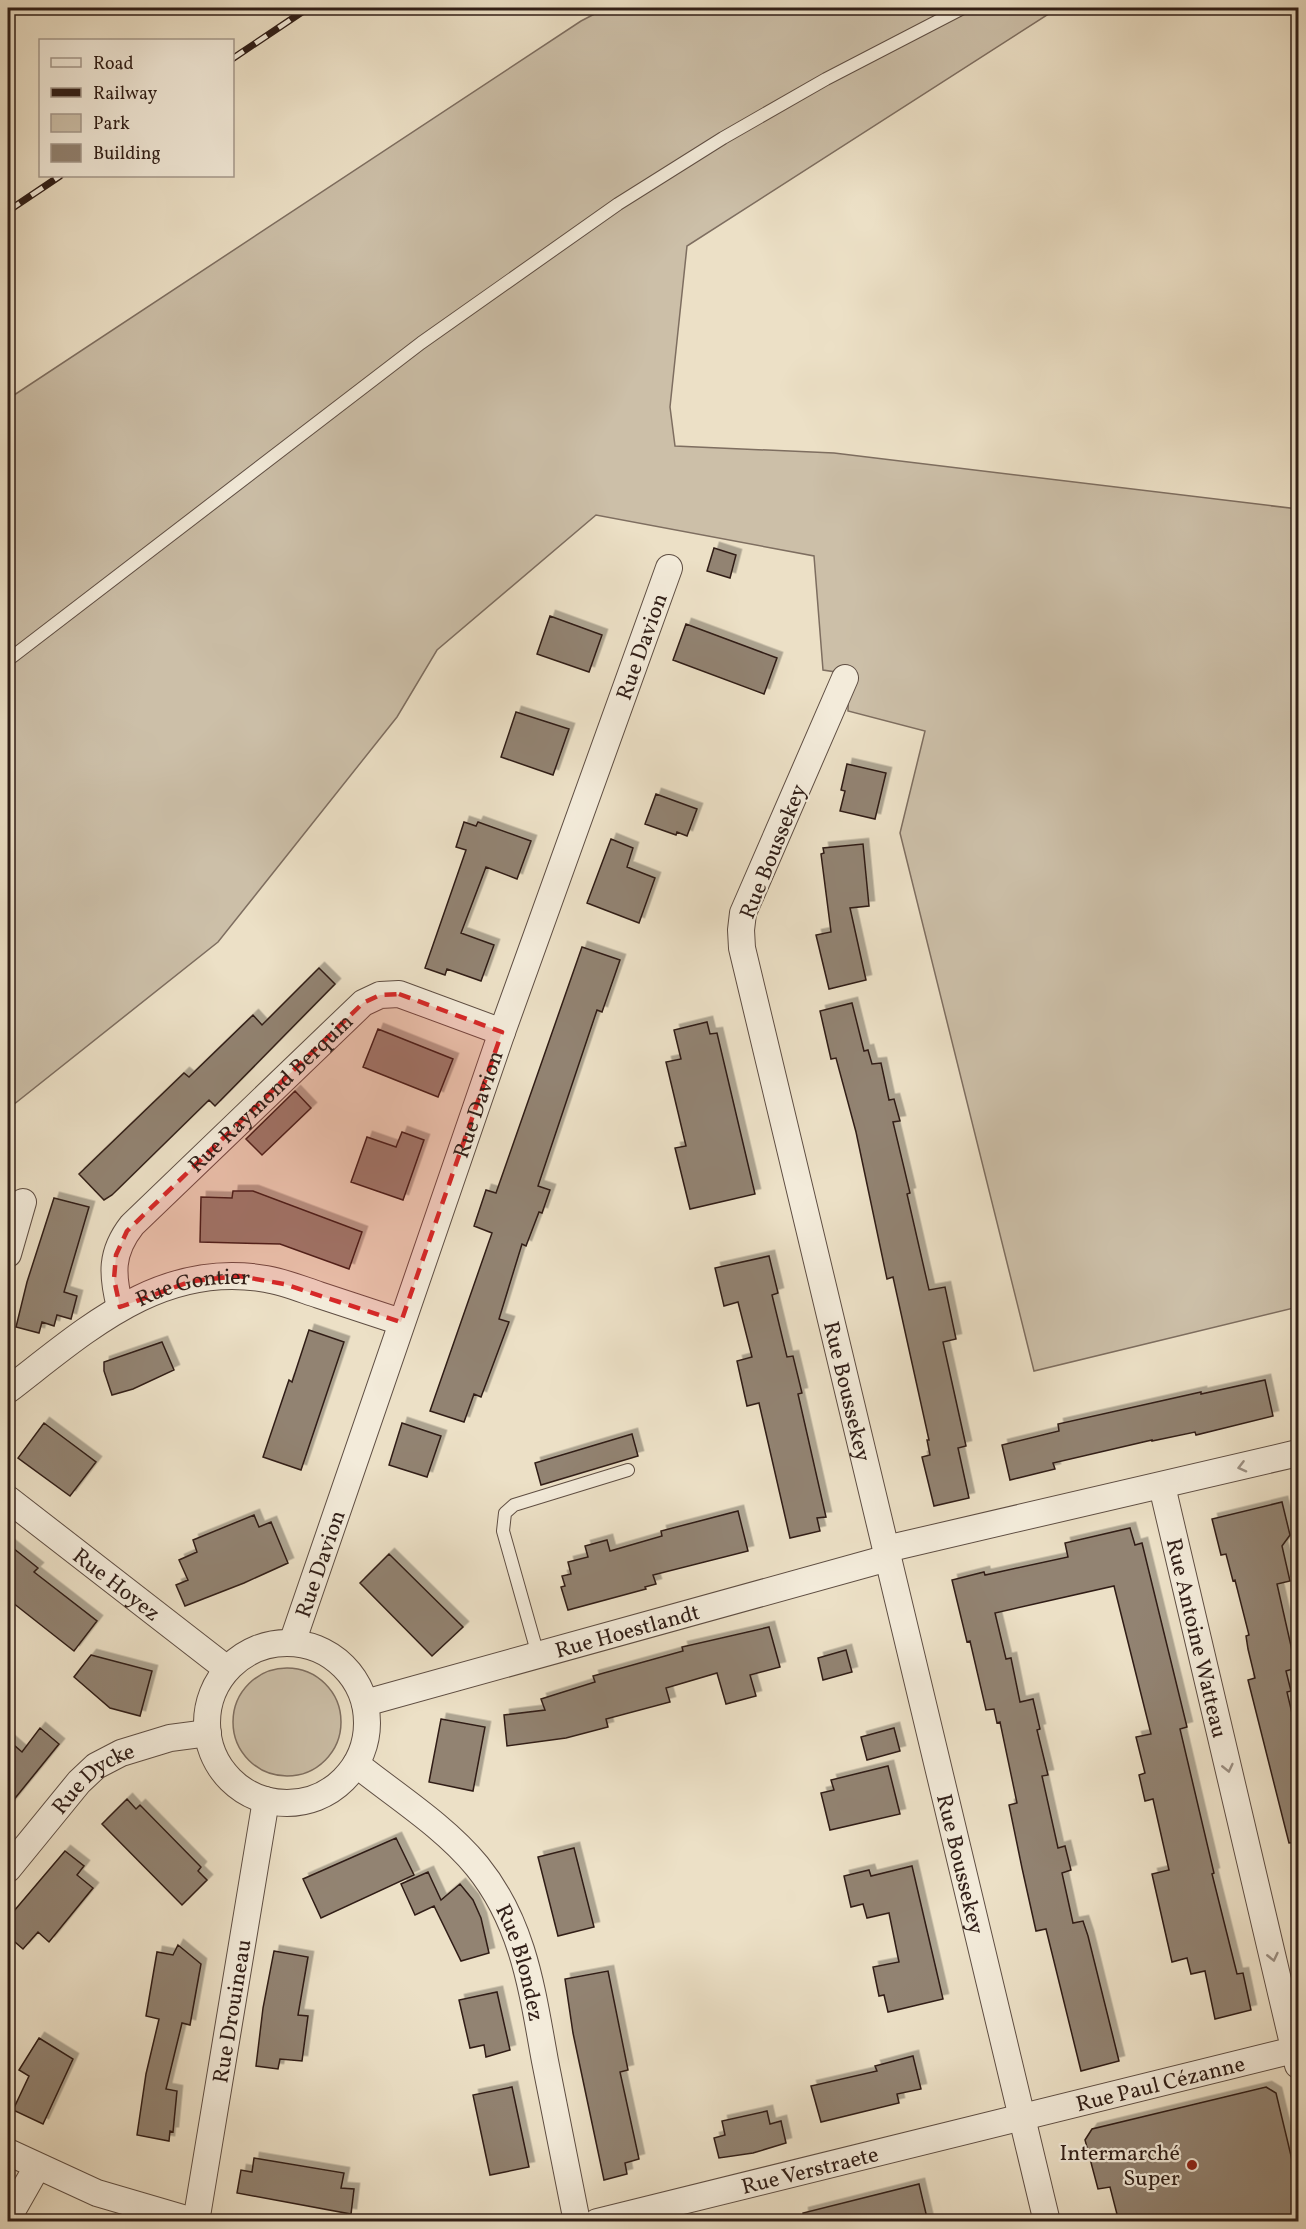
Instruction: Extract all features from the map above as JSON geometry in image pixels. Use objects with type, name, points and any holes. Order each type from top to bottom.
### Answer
[{"type":"street","name":"Rue Davion","points":[[292,1643],[502,1032],[669,568]]},
{"type":"street","name":"Rue Boussekey","points":[[845,678],[743,913],[741,930],[747,970],[1047,2222]]},
{"type":"street","name":"Rue Raymond Berquin","points":[[120,1307],[114,1284],[114,1264],[122,1239],[132,1225],[363,1003],[380,994],[399,994],[502,1032]]},
{"type":"street","points":[[8,1254],[22,1202]]},
{"type":"street","name":"Rue Gontier","points":[[8,1390],[120,1307],[146,1294],[176,1284],[208,1278],[239,1276],[284,1284],[401,1322]]},
{"type":"street","points":[[887,1553],[1299,1453]]},
{"type":"street","name":"Rue Antoine Watteau","points":[[1162,1486],[1297,2055]]},
{"type":"street","name":"Rue Hoyez","points":[[8,1499],[227,1669]]},
{"type":"street","name":"Rue Hoestlandt","points":[[365,1703],[887,1553]]},
{"type":"street","points":[[292,1643],[313,1647],[338,1661],[357,1683],[365,1703],[367,1719],[363,1750],[356,1764],[336,1786],[317,1797],[288,1803],[266,1800],[245,1791],[227,1775],[214,1756],[208,1733],[210,1703],[227,1669],[256,1649],[270,1644],[292,1643]]},
{"type":"street","name":"Rue Dycke","points":[[8,1869],[79,1782],[96,1766],[121,1753],[170,1738],[208,1733]]},
{"type":"street","name":"Rue Blondez","points":[[356,1764],[466,1853],[494,1890],[512,1924],[527,1968],[577,2222]]},
{"type":"street","name":"Rue Drouineau","points":[[196,2222],[266,1800]]},
{"type":"street","name":"Rue Paul Cézanne","points":[[1022,2117],[1297,2055]]},
{"type":"street","name":"Rue Verstraete","points":[[597,2222],[1022,2117]]},
{"type":"street","points":[[8,2152],[97,2193],[196,2222]]},
{"type":"street","points":[[8,2218],[37,2167]]},
{"type":"lane","points":[[8,660],[436,331],[609,210],[758,118],[858,62],[963,8]]},
{"type":"lane","points":[[538,1655],[503,1531],[505,1513],[518,1503],[628,1470]]},
{"type":"highlighted area","points":[[399,994],[502,1032],[401,1322],[284,1284],[239,1276],[192,1281],[120,1307],[114,1279],[116,1255],[127,1231],[363,1003],[380,995]]},
{"type":"green space","points":[[606,8],[1058,8],[687,246],[670,407],[675,446],[834,453],[1298,509],[1298,1307],[1034,1371],[900,833],[925,731],[848,711],[849,674],[823,670],[814,556],[596,515],[437,650],[397,717],[218,942],[8,1109],[8,399],[581,21]]},
{"type":"green space","points":[[287,1668],[308,1672],[325,1684],[337,1701],[341,1722],[337,1743],[325,1760],[308,1772],[287,1776],[266,1772],[249,1760],[237,1743],[233,1722],[237,1701],[249,1684],[266,1672]]},
{"type":"building","points":[[714,548],[736,555],[730,578],[707,571]]},
{"type":"building","points":[[550,616],[602,635],[589,672],[537,654]]},
{"type":"building","points":[[686,624],[777,658],[764,694],[673,660]]},
{"type":"building","points":[[516,712],[569,729],[553,775],[501,757]]},
{"type":"building","points":[[847,764],[886,773],[875,819],[840,811],[845,791],[841,790]]},
{"type":"building","points":[[656,794],[697,809],[687,836],[677,832],[676,835],[645,824]]},
{"type":"building","points":[[464,822],[476,826],[478,822],[531,841],[517,879],[486,867],[461,933],[494,945],[481,981],[447,969],[445,975],[425,968],[466,850],[456,847]]},
{"type":"building","points":[[611,839],[633,848],[627,867],[655,878],[639,923],[587,903]]},
{"type":"building","points":[[863,844],[869,906],[850,908],[866,980],[829,989],[816,935],[831,932],[821,854],[824,853],[823,848]]},
{"type":"building","points":[[582,947],[620,960],[602,1012],[597,1010],[538,1186],[550,1190],[526,1246],[522,1244],[499,1319],[509,1322],[481,1397],[474,1394],[464,1422],[430,1411],[492,1233],[474,1226],[486,1190],[496,1193]]},
{"type":"building","points":[[319,968],[335,984],[215,1106],[209,1100],[112,1195],[104,1200],[79,1174],[184,1073],[189,1077],[253,1015],[262,1025]]},
{"type":"building","points":[[852,1003],[864,1051],[868,1050],[872,1064],[881,1063],[889,1100],[894,1099],[900,1121],[893,1122],[929,1290],[945,1287],[956,1339],[943,1342],[966,1446],[958,1448],[969,1498],[934,1506],[922,1457],[930,1455],[927,1440],[929,1440],[893,1277],[887,1279],[856,1132],[836,1058],[831,1059],[820,1011]]},
{"type":"building","points":[[707,1022],[710,1034],[717,1033],[755,1194],[690,1209],[675,1148],[686,1146],[666,1062],[681,1059],[674,1030]]},
{"type":"building","points":[[378,1029],[453,1059],[438,1097],[363,1067]]},
{"type":"building","points":[[295,1091],[311,1108],[262,1155],[246,1139]]},
{"type":"building","points":[[402,1132],[424,1140],[403,1200],[351,1182],[367,1137],[396,1147]]},
{"type":"building","points":[[233,1191],[253,1191],[362,1232],[349,1269],[280,1244],[200,1242],[201,1197],[232,1198]]},
{"type":"building","points":[[54,1198],[89,1207],[64,1292],[77,1296],[71,1319],[57,1315],[54,1326],[42,1322],[39,1333],[16,1327],[27,1282]]},
{"type":"building","points":[[769,1256],[778,1293],[772,1295],[787,1357],[793,1356],[802,1393],[798,1394],[826,1517],[817,1518],[820,1531],[790,1538],[759,1403],[747,1406],[737,1361],[752,1357],[738,1302],[724,1306],[715,1268]]},
{"type":"building","points":[[309,1330],[344,1342],[301,1470],[263,1457]]},
{"type":"building","points":[[162,1342],[174,1370],[133,1389],[112,1395],[104,1371],[104,1362]]},
{"type":"building","points":[[1265,1380],[1273,1416],[1196,1435],[1195,1432],[1152,1440],[1053,1463],[1055,1469],[1010,1480],[1002,1445],[1059,1431],[1058,1424]]},
{"type":"building","points":[[44,1423],[96,1462],[70,1496],[18,1458]]},
{"type":"building","points":[[402,1423],[441,1436],[427,1477],[389,1465]]},
{"type":"building","points":[[632,1434],[638,1456],[541,1485],[535,1463]]},
{"type":"building","points":[[1282,1502],[1290,1535],[1282,1546],[1290,1581],[1277,1584],[1296,1668],[1286,1671],[1291,1691],[1287,1692],[1299,1743],[1299,1842],[1289,1843],[1248,1680],[1255,1678],[1246,1636],[1249,1635],[1235,1580],[1233,1581],[1226,1554],[1221,1555],[1212,1519]]},
{"type":"building","points":[[738,1511],[748,1551],[653,1575],[656,1584],[645,1587],[646,1589],[568,1610],[561,1587],[565,1586],[562,1576],[571,1574],[568,1562],[588,1557],[585,1546],[607,1540],[610,1551],[662,1536],[661,1531]]},
{"type":"building","points":[[254,1515],[259,1527],[271,1522],[288,1563],[185,1606],[176,1585],[188,1580],[179,1560],[197,1552],[193,1540]]},
{"type":"building","points":[[1130,1528],[1135,1545],[1142,1543],[1187,1727],[1180,1729],[1214,1873],[1212,1874],[1237,1974],[1243,1973],[1251,2010],[1215,2019],[1205,1971],[1191,1974],[1187,1958],[1172,1962],[1152,1874],[1169,1870],[1153,1799],[1145,1801],[1139,1775],[1145,1773],[1136,1737],[1151,1734],[1114,1586],[995,1613],[1006,1659],[1011,1658],[1020,1702],[1033,1699],[1040,1729],[1037,1730],[1048,1775],[1042,1776],[1058,1848],[1065,1846],[1071,1870],[1062,1873],[1073,1923],[1083,1921],[1088,1936],[1119,2061],[1081,2071],[1046,1929],[1036,1931],[1009,1805],[1017,1803],[1000,1722],[997,1723],[994,1709],[986,1710],[970,1641],[967,1642],[952,1580],[1068,1557],[1065,1543]]},
{"type":"building","points":[[8,1544],[38,1568],[34,1572],[97,1621],[74,1651],[8,1599]]},
{"type":"building","points":[[389,1554],[463,1627],[432,1656],[360,1583]]},
{"type":"building","points":[[769,1627],[780,1667],[750,1675],[756,1696],[726,1704],[717,1673],[666,1688],[670,1702],[606,1719],[608,1727],[566,1738],[507,1746],[504,1715],[545,1710],[541,1699],[595,1682],[593,1676],[683,1651],[682,1647]]},
{"type":"building","points":[[846,1650],[852,1672],[823,1680],[818,1658]]},
{"type":"building","points":[[91,1655],[152,1671],[140,1716],[110,1708],[74,1677]]},
{"type":"building","points":[[441,1719],[485,1727],[473,1791],[429,1782]]},
{"type":"building","points":[[40,1728],[59,1744],[8,1807],[8,1740],[22,1752]]},
{"type":"building","points":[[894,1728],[900,1751],[867,1760],[861,1737]]},
{"type":"building","points":[[888,1766],[900,1814],[830,1830],[821,1793],[834,1790],[831,1780]]},
{"type":"building","points":[[127,1799],[136,1809],[140,1805],[201,1867],[198,1871],[207,1880],[182,1905],[102,1824]]},
{"type":"building","points":[[396,1838],[414,1875],[321,1918],[303,1879]]},
{"type":"building","points":[[574,1848],[594,1927],[558,1936],[538,1857]]},
{"type":"building","points":[[65,1851],[84,1866],[77,1875],[93,1888],[49,1942],[38,1932],[23,1949],[8,1936],[8,1918]]},
{"type":"building","points":[[912,1866],[943,1999],[888,2012],[884,1995],[879,1996],[873,1967],[899,1962],[889,1913],[867,1918],[863,1904],[851,1907],[844,1876],[869,1870],[871,1876]]},
{"type":"building","points":[[428,1872],[441,1900],[460,1884],[473,1900],[481,1918],[489,1953],[461,1961],[434,1906],[415,1915],[401,1884]]},
{"type":"building","points":[[178,1945],[201,1964],[190,2025],[182,2023],[166,2089],[177,2091],[173,2132],[170,2131],[169,2141],[137,2135],[146,2074],[159,2019],[146,2016],[157,1952],[173,1955]]},
{"type":"building","points":[[274,1951],[308,1957],[298,2015],[308,2016],[302,2061],[280,2059],[278,2069],[256,2066],[263,2008]]},
{"type":"building","points":[[608,1971],[628,2070],[620,2072],[639,2159],[625,2163],[627,2174],[604,2180],[573,2033],[565,1979]]},
{"type":"building","points":[[497,1992],[510,2050],[486,2057],[484,2045],[470,2048],[459,2000]]},
{"type":"building","points":[[39,2038],[73,2059],[43,2124],[13,2110],[29,2076],[19,2070]]},
{"type":"building","points":[[913,2056],[921,2089],[897,2094],[899,2103],[821,2122],[811,2086],[877,2071],[875,2066]]},
{"type":"building","points":[[512,2087],[529,2167],[490,2175],[473,2095]]},
{"type":"building","name":"Intermarché Super","points":[[1266,2087],[1276,2093],[1299,2190],[1299,2222],[1119,2222],[1110,2187],[1098,2189],[1085,2140],[1092,2129]]},
{"type":"building","points":[[767,2111],[770,2124],[781,2121],[786,2143],[753,2153],[719,2158],[714,2138],[725,2135],[722,2121]]},
{"type":"building","points":[[254,2158],[344,2173],[341,2188],[354,2189],[351,2214],[237,2193],[241,2170],[252,2172]]},
{"type":"building","points":[[919,2184],[928,2222],[804,2222],[803,2213]]},
{"type":"railway","points":[[234,58],[308,8]]},
{"type":"railway","points":[[8,211],[59,177]]},
{"type":"place","name":"Intermarché Super","points":[[1192,2165]]}]
